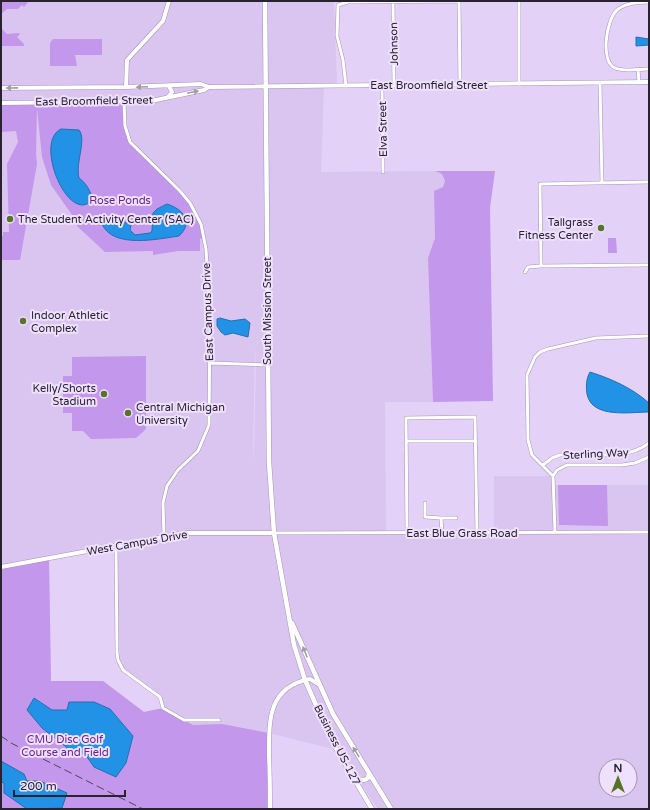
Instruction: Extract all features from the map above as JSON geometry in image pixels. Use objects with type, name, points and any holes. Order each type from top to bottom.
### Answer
[{"type":"main road","points":[[126,87],[127,60],[163,21],[169,1]]},
{"type":"main road","name":"South Mission Street","points":[[265,1],[269,476],[274,533],[281,578],[294,645],[305,680]]},
{"type":"main road","name":"East Broomfield Street","points":[[1,88],[126,87],[201,84],[209,87],[649,82]]},
{"type":"main road","points":[[166,98],[172,93],[169,86]]},
{"type":"main road","name":"East Broomfield Street","points":[[1,103],[124,102],[166,98],[204,90],[209,87]]},
{"type":"main road","name":"West Campus Drive","points":[[1,567],[164,536],[203,532],[274,533]]},
{"type":"main road","name":"South Mission Street","points":[[290,619],[320,685]]},
{"type":"main road","points":[[270,809],[269,728],[272,711],[284,690],[305,680],[313,680],[320,685]]},
{"type":"main road","name":"Business US-127","points":[[305,680],[326,727],[372,809]]},
{"type":"main road","name":"Business US-127","points":[[320,685],[333,714],[391,809]]},
{"type":"main road","points":[[352,775],[360,781],[368,778],[369,774]]},
{"type":"street","points":[[346,86],[343,60],[337,36],[338,5],[341,2],[459,1],[460,85]]},
{"type":"street","points":[[519,1],[519,84]]},
{"type":"street","name":"Johnson","points":[[393,2],[394,86]]},
{"type":"street","points":[[649,2],[638,2],[622,6],[616,11],[607,28],[607,58],[610,65],[618,69],[649,69]]},
{"type":"street","points":[[638,69],[639,82]]},
{"type":"street","points":[[600,83],[602,183]]},
{"type":"street","name":"Elva Street","points":[[382,86],[383,172]]},
{"type":"street","name":"East Campus Drive","points":[[124,102],[126,132],[130,142],[180,191],[190,203],[203,230],[206,249],[210,308],[208,429],[198,451],[178,470],[167,486],[163,503],[164,536]]},
{"type":"street","points":[[541,266],[540,184],[649,182]]},
{"type":"street","points":[[525,272],[528,267],[541,266],[649,265]]},
{"type":"street","points":[[555,532],[553,476],[532,455],[528,440],[527,376],[535,356],[548,349],[596,338],[649,336]]},
{"type":"street","points":[[210,363],[268,365]]},
{"type":"street","points":[[407,534],[406,418],[475,417],[477,534]]},
{"type":"street","points":[[406,441],[476,441]]},
{"type":"street","name":"Sterling Way","points":[[543,465],[552,458],[560,455],[625,454],[638,451],[649,443]]},
{"type":"street","name":"Sterling Way","points":[[553,476],[557,470],[568,465],[622,465],[636,463],[649,457]]},
{"type":"street","points":[[425,503],[425,517],[456,518]]},
{"type":"street","points":[[441,518],[442,534]]},
{"type":"street","name":"East Blue Grass Road","points":[[274,533],[477,534],[649,532]]},
{"type":"street","points":[[116,546],[117,653],[118,660],[123,670],[160,697],[163,708],[178,718],[184,720],[219,720]]},
{"type":"shaded area","points":[[1,1],[334,1],[337,86],[324,86],[321,172],[435,171],[442,174],[445,181],[443,187],[434,191],[435,238],[428,258],[433,402],[385,402],[386,534],[494,534],[494,476],[553,476],[553,485],[649,485],[649,809],[378,809],[337,750],[269,733],[270,809],[1,809]],"holes":[[[255,345],[256,365],[254,461]],[[116,547],[118,660],[126,674],[160,697],[163,708],[144,712],[103,681],[51,681],[49,559]]]},
{"type":"green space","points":[[1,1],[29,1],[24,7],[22,5],[18,9],[7,9],[1,14]]},
{"type":"green space","points":[[1,28],[7,34],[19,33],[20,34],[17,37],[24,44],[24,46],[1,46]]},
{"type":"green space","points":[[53,39],[102,39],[102,55],[75,55],[77,66],[50,66],[50,43]]},
{"type":"green space","name":"Rose Ponds","points":[[124,102],[126,132],[134,146],[186,197],[196,215],[205,237],[200,239],[200,251],[178,251],[153,255],[153,251],[105,252],[77,226],[75,219],[51,185],[42,157],[37,108],[37,164],[20,260],[1,260],[1,236],[3,236],[3,232],[9,232],[7,164],[18,142],[16,131],[1,132],[1,103]]},
{"type":"green space","points":[[435,171],[495,171],[490,208],[493,401],[433,402],[428,258],[435,238],[434,191],[443,187],[445,181],[442,174]]},
{"type":"green space","points":[[608,238],[616,238],[617,253],[608,253]]},
{"type":"green space","name":"Kelly/Shorts Stadium","points":[[146,356],[146,429],[136,438],[91,439],[83,431],[72,431],[72,413],[63,413],[63,376],[72,376],[72,357]]},
{"type":"green space","points":[[558,485],[607,485],[608,526],[559,525]]},
{"type":"green space","name":"CMU Disc Golf Course and Field","points":[[49,559],[51,681],[103,681],[144,712],[163,708],[193,725],[222,724],[269,733],[267,809],[1,809],[1,567]]},
{"type":"water","points":[[636,37],[649,39],[649,45],[636,46]]},
{"type":"water","points":[[61,129],[79,130],[81,134],[82,140],[78,166],[79,178],[88,188],[92,200],[83,205],[74,202],[65,192],[57,179],[52,164],[51,149],[53,137]]},
{"type":"water","points":[[167,204],[178,209],[185,217],[186,226],[179,236],[148,240],[126,240],[116,237],[108,232],[102,224],[103,221],[106,220],[117,220],[131,225],[130,230],[135,235],[150,233],[152,231],[153,213],[157,209]]},
{"type":"water","points":[[220,318],[231,321],[245,319],[250,323],[248,337],[233,333],[225,335],[217,326],[217,319]]},
{"type":"water","points":[[590,372],[629,388],[649,403],[649,412],[622,413],[604,411],[596,407],[590,402],[587,394],[586,388]]},
{"type":"water","points":[[34,698],[52,710],[67,710],[69,702],[94,702],[110,709],[133,736],[126,763],[116,777],[94,767],[85,754],[70,750],[42,728],[27,710]]},
{"type":"water","points":[[1,761],[24,774],[27,781],[40,781],[67,793],[62,808],[27,809],[4,793],[4,783],[1,782]]},
{"type":"railway","points":[[1,736],[11,743],[143,809]]},
{"type":"place","name":"The Student Activity Center (SAC)","points":[[10,219]]},
{"type":"place","name":"Tallgrass Fitness Center","points":[[601,228]]},
{"type":"place","name":"Indoor Athletic Complex","points":[[23,321]]},
{"type":"place","name":"Kelly/Shorts Stadium","points":[[104,394]]},
{"type":"place","name":"Central Michigan University","points":[[128,413]]}]
